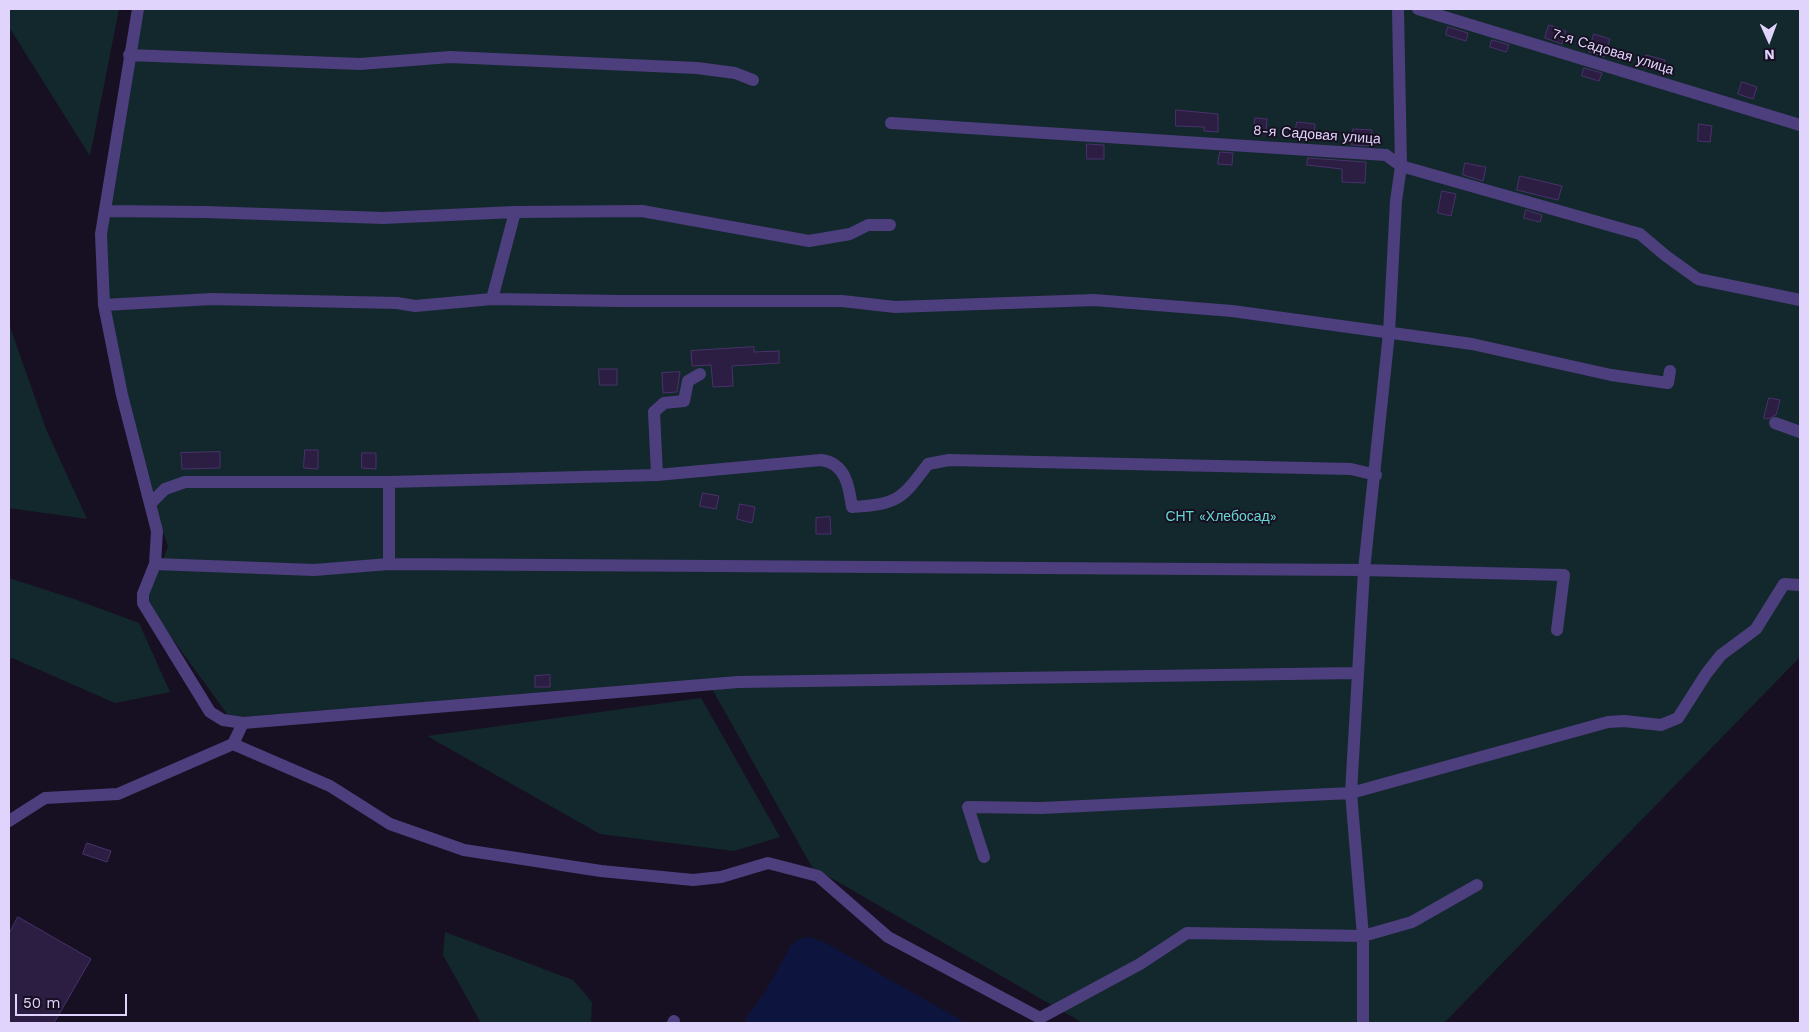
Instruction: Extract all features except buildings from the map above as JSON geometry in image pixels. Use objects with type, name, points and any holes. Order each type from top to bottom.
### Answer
[{"type":"lane","points":[[138,9],[101,234],[104,305],[122,395],[157,531],[155,564],[143,594],[143,604],[210,712],[223,720],[243,723],[738,682],[1357,673]]},
{"type":"lane","points":[[1363,1023],[1363,936],[1351,793],[1364,570],[1376,475],[1389,333],[1396,201],[1401,166],[1398,9]]},
{"type":"lane","name":"7-я Садовая улица","points":[[1418,9],[1800,125]]},
{"type":"lane","points":[[129,55],[360,64],[450,57],[697,68],[735,74],[753,80]]},
{"type":"lane","name":"8-я Садовая улица","points":[[891,123],[1386,155],[1401,166],[1640,234],[1698,279],[1800,300]]},
{"type":"lane","points":[[106,211],[382,218],[515,212],[642,211],[809,241],[850,234],[868,225],[890,225]]},
{"type":"lane","points":[[492,299],[515,212]]},
{"type":"lane","points":[[104,305],[212,299],[397,303],[415,306],[492,299],[842,301],[895,307],[1094,300],[1232,311],[1472,344],[1612,375],[1658,382],[1668,383],[1670,371]]},
{"type":"lane","points":[[657,475],[654,412],[664,403],[684,402],[688,381],[700,374]]},
{"type":"lane","points":[[1775,424],[1800,432]]},
{"type":"lane","points":[[151,503],[165,489],[185,482],[389,482],[657,475],[826,460],[838,468],[848,480],[852,506],[878,505],[897,499],[906,493],[928,464],[949,460],[1351,470],[1376,475]]},
{"type":"lane","points":[[389,482],[389,564]]},
{"type":"lane","points":[[155,564],[314,570],[389,564],[1364,570],[1564,576],[1557,630]]},
{"type":"lane","points":[[984,857],[968,807],[1042,808],[1351,793],[1608,722],[1624,721],[1653,725],[1668,724],[1681,715],[1706,674],[1721,655],[1756,629],[1784,584],[1800,585]]},
{"type":"lane","points":[[9,821],[45,798],[118,794],[233,744],[243,723]]},
{"type":"lane","points":[[233,744],[330,786],[390,824],[464,850],[601,871],[694,880],[720,877],[768,863],[818,876],[888,937],[1040,1018],[1140,964],[1187,933],[1363,936],[1412,922],[1477,885]]},
{"type":"green space","points":[[9,9],[119,9],[90,156],[9,27]]},
{"type":"green space","name":"СНТ «Хлебосад»","points":[[142,9],[1800,9],[1800,657],[1444,1023],[1083,1023],[812,867],[707,680],[230,718],[145,601],[168,547],[120,395],[99,254]]},
{"type":"green space","points":[[9,324],[46,429],[87,519],[9,508]]},
{"type":"green space","points":[[9,578],[139,623],[170,692],[115,703],[12,658],[9,659]]},
{"type":"green space","points":[[701,698],[780,837],[734,851],[600,834],[427,736]]},
{"type":"green space","points":[[445,932],[573,980],[592,1002],[591,1023],[481,1023],[443,955]]},
{"type":"shaded area","points":[[809,937],[824,942],[966,1023],[747,1023],[745,1019],[766,991],[791,945],[799,939]]}]
